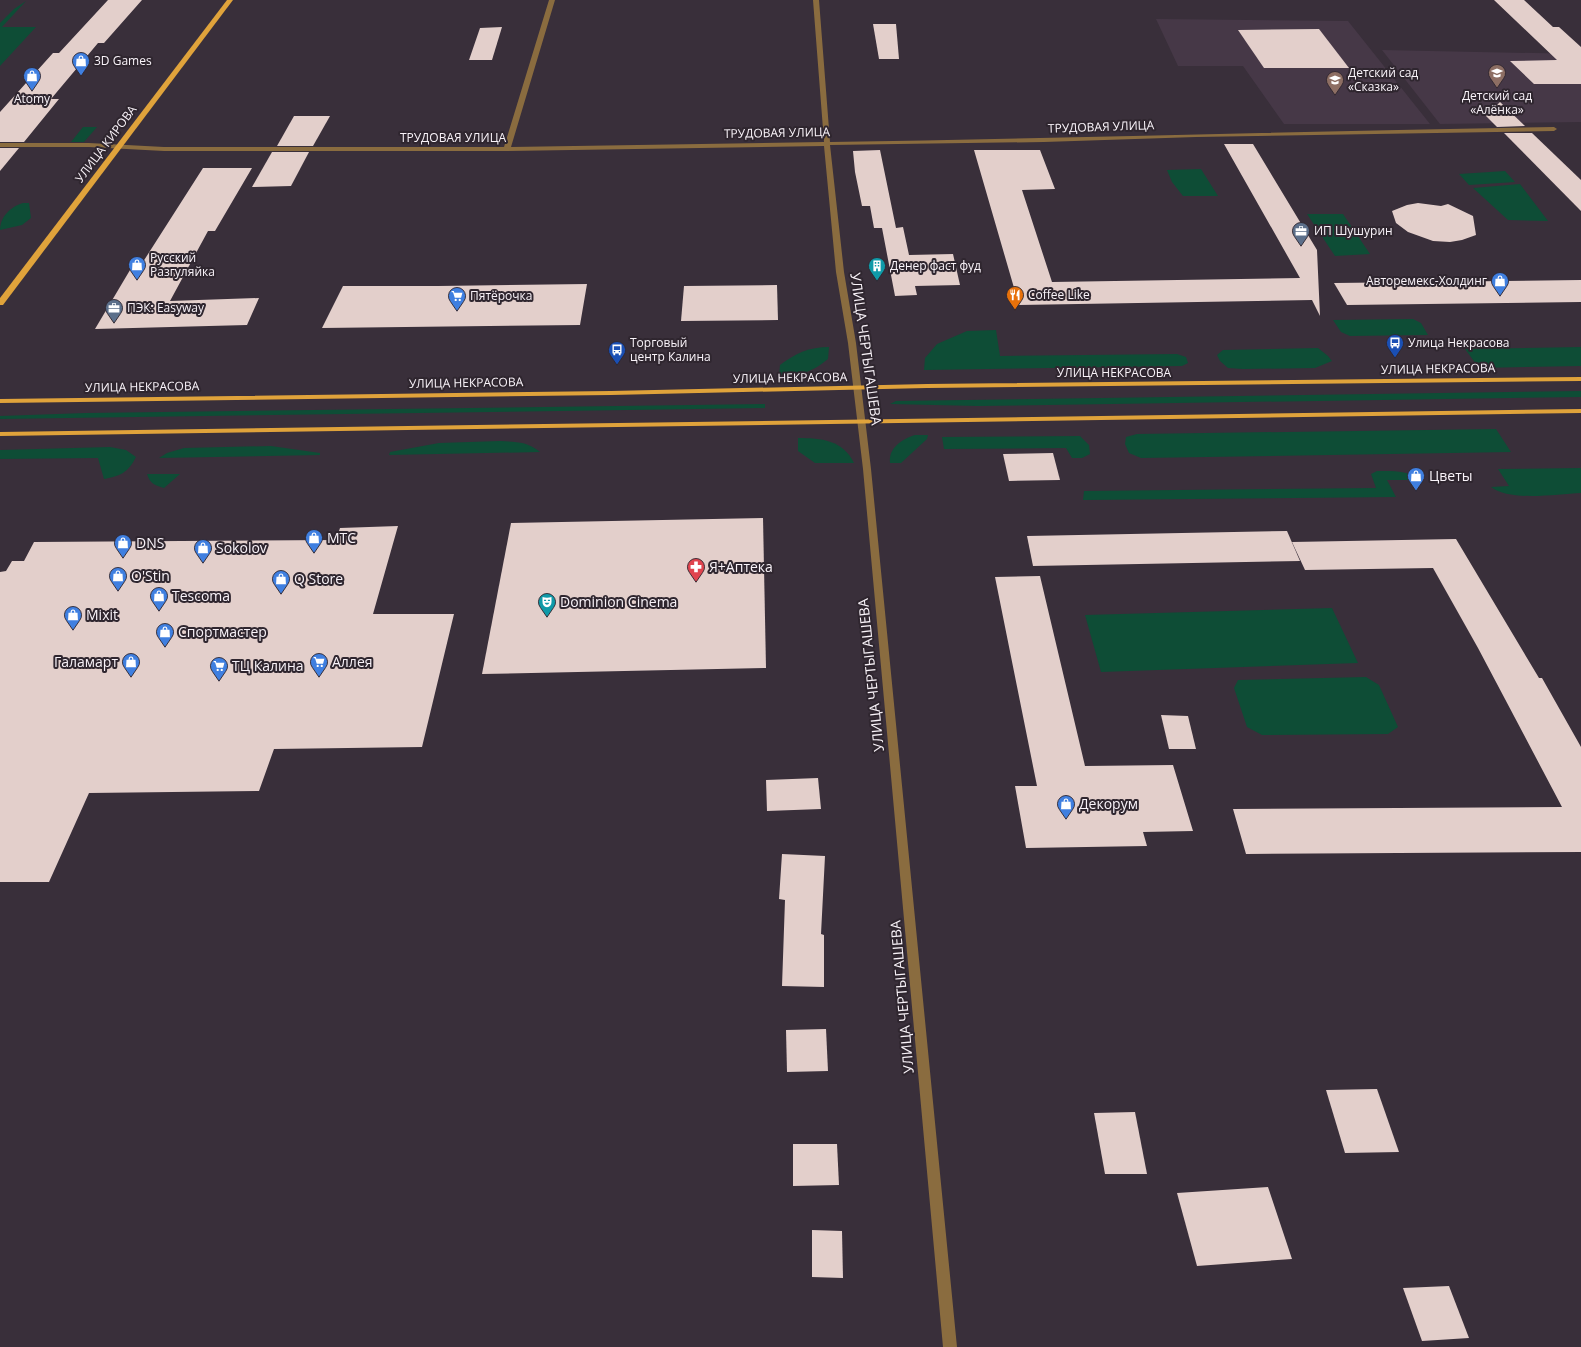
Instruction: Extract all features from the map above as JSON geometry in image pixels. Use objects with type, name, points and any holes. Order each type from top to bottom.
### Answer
[{"type":"main road","name":"УЛИЦА КИРОВА","points":[[0,302],[230,0]]},
{"type":"main road","name":"УЛИЦА НЕКРАСОВА","points":[[0,401],[1581,378]]},
{"type":"main road","points":[[0,434],[861,420],[1581,411]]},
{"type":"street","points":[[507,149],[552,0]]},
{"type":"street","name":"УЛИЦА ЧЕРТЫГАШЕВА","points":[[816,0],[827,143],[840,272],[852,343],[861,420],[950,1347]]},
{"type":"street","name":"ТРУДОВАЯ УЛИЦА","points":[[0,145],[82,145],[164,150],[507,149],[1554,130]]},
{"type":"shaded area","name":"Детский сад «Сказка»","points":[[1156,19],[1348,21],[1430,124],[1284,124],[1243,66],[1178,66]]},
{"type":"shaded area","name":"Детский сад «Алёнка»","points":[[1382,50],[1581,54],[1581,122],[1440,124]]},
{"type":"green space","points":[[26,1],[2,27],[36,27],[0,66],[0,23],[14,9]]},
{"type":"green space","points":[[83,127],[97,127],[84,142],[71,142]]},
{"type":"green space","points":[[1201,169],[1218,196],[1183,196],[1172,182],[1167,170]]},
{"type":"green space","points":[[1505,171],[1515,182],[1469,185],[1459,174]]},
{"type":"green space","points":[[1520,184],[1548,221],[1508,220],[1473,188]]},
{"type":"green space","points":[[23,203],[29,203],[31,218],[22,225],[0,230],[0,225],[7,213],[14,207]]},
{"type":"green space","points":[[1307,214],[1343,214],[1370,254],[1335,256]]},
{"type":"green space","points":[[1413,319],[1421,323],[1428,335],[1350,336],[1341,332],[1333,320]]},
{"type":"green space","points":[[996,330],[1000,356],[1177,354],[1186,357],[1188,363],[1182,366],[924,370],[925,358],[937,344],[967,331]]},
{"type":"green space","points":[[829,347],[828,359],[817,367],[800,374],[779,376],[780,365],[792,357],[815,348]]},
{"type":"green space","points":[[1581,347],[1581,366],[1479,368],[1465,349]]},
{"type":"green space","points":[[1318,348],[1332,361],[1315,368],[1228,368],[1220,361],[1217,355],[1223,350]]},
{"type":"green space","points":[[1581,391],[1581,397],[978,406],[890,404],[896,401]]},
{"type":"green space","points":[[765,404],[765,408],[0,419],[0,416],[86,413]]},
{"type":"green space","points":[[1496,429],[1511,452],[1141,458],[1129,453],[1125,444],[1126,437],[1137,434]]},
{"type":"green space","points":[[915,435],[928,435],[927,439],[901,463],[890,463],[891,453],[897,445],[905,439]]},
{"type":"green space","points":[[1080,436],[1089,445],[1090,454],[1082,458],[1072,458],[1066,448],[944,449],[942,437]]},
{"type":"green space","points":[[798,438],[823,440],[838,445],[844,449],[854,463],[815,463],[798,451]]},
{"type":"green space","points":[[500,441],[526,444],[540,452],[389,455],[390,452],[439,443]]},
{"type":"green space","points":[[271,446],[320,453],[320,455],[159,458],[167,453],[184,448]]},
{"type":"green space","points":[[110,447],[126,450],[136,457],[130,467],[123,473],[115,477],[104,479],[98,458],[0,459],[0,450]]},
{"type":"green space","points":[[1581,468],[1581,493],[1522,496],[1500,492],[1491,487],[1509,486],[1498,469]]},
{"type":"green space","points":[[1377,471],[1395,471],[1411,474],[1422,480],[1387,480],[1396,497],[1083,500],[1084,491],[1376,488],[1371,474]]},
{"type":"green space","points":[[147,474],[180,474],[164,488],[153,484]]},
{"type":"green space","points":[[1332,608],[1358,663],[1101,672],[1085,615]]},
{"type":"green space","points":[[1366,677],[1379,685],[1398,727],[1388,734],[1262,735],[1247,727],[1234,688],[1238,680]]},
{"type":"building","points":[[108,0],[142,0],[104,43],[98,43],[51,99],[59,99],[24,142],[0,142],[0,112],[53,53],[59,53]]},
{"type":"building","points":[[1494,0],[1524,0],[1553,27],[1559,27],[1581,47],[1581,84],[1534,84],[1510,61],[1557,60]]},
{"type":"building","points":[[873,24],[896,24],[899,59],[879,59]]},
{"type":"building","points":[[502,27],[492,60],[469,60],[480,28]]},
{"type":"building","points":[[1319,29],[1349,68],[1264,68],[1238,30]]},
{"type":"building","points":[[1500,102],[1525,126],[1497,127],[1486,116]]},
{"type":"building","points":[[294,116],[330,116],[313,146],[277,146]]},
{"type":"building","points":[[1504,133],[1532,133],[1581,180],[1581,211]]},
{"type":"building","points":[[1224,144],[1253,144],[1317,250],[1320,316],[1312,300],[1019,305],[974,150],[1040,150],[1055,189],[1022,190],[1052,282],[1300,278]]},
{"type":"building","points":[[0,148],[19,148],[0,171]]},
{"type":"building","points":[[880,150],[896,228],[903,227],[909,255],[953,254],[960,285],[915,286],[917,295],[895,296],[882,228],[874,228],[870,206],[862,206],[855,172],[853,151]]},
{"type":"building","points":[[272,152],[309,152],[291,186],[252,187]]},
{"type":"building","points":[[203,168],[252,168],[215,231],[208,231],[170,301],[259,298],[247,325],[95,329],[133,265],[141,265]]},
{"type":"building","points":[[1418,203],[1441,206],[1448,204],[1473,216],[1476,235],[1450,242],[1433,241],[1408,232],[1396,223],[1392,211],[1407,205]]},
{"type":"building","points":[[1581,280],[1581,302],[1347,305],[1334,283]]},
{"type":"building","points":[[587,284],[580,325],[322,328],[343,286]]},
{"type":"building","points":[[777,285],[778,320],[681,321],[684,286]]},
{"type":"building","points":[[1053,453],[1060,480],[1009,481],[1003,454]]},
{"type":"building","points":[[763,518],[766,668],[482,674],[511,523]]},
{"type":"building","name":"ТЦ Калина","points":[[398,526],[373,614],[454,614],[422,747],[274,749],[259,791],[89,793],[49,882],[0,882],[0,572],[6,571],[12,561],[24,561],[34,542],[336,540],[340,528]]},
{"type":"building","points":[[1287,531],[1300,561],[1033,566],[1027,536]]},
{"type":"building","points":[[1456,539],[1539,678],[1542,678],[1581,747],[1581,852],[1246,854],[1233,809],[1562,807],[1478,648],[1433,568],[1305,570],[1292,542]]},
{"type":"building","points":[[1040,576],[1085,766],[1173,765],[1193,831],[1143,832],[1147,846],[1026,848],[1015,786],[1037,786],[995,577]]},
{"type":"building","points":[[1161,715],[1188,716],[1196,749],[1169,749]]},
{"type":"building","points":[[818,778],[821,809],[767,811],[766,780]]},
{"type":"building","points":[[782,854],[825,856],[821,934],[824,935],[824,987],[782,986],[785,900],[779,899]]},
{"type":"building","points":[[826,1029],[828,1071],[787,1072],[786,1030]]},
{"type":"building","points":[[1377,1089],[1399,1152],[1345,1153],[1326,1090]]},
{"type":"building","points":[[1135,1112],[1147,1174],[1105,1174],[1094,1113]]},
{"type":"building","points":[[793,1144],[837,1144],[839,1185],[793,1186]]},
{"type":"building","points":[[1268,1187],[1292,1259],[1197,1266],[1177,1193]]},
{"type":"building","points":[[812,1230],[842,1231],[843,1278],[812,1277]]},
{"type":"building","points":[[1449,1286],[1469,1338],[1422,1341],[1403,1288]]},
{"type":"place","name":"3D Games","points":[[81,76]]},
{"type":"place","name":"Детский сад «Алёнка»","points":[[1497,88]]},
{"type":"place","name":"Atomy","points":[[32,91]]},
{"type":"place","name":"Детский сад «Сказка»","points":[[1335,95]]},
{"type":"place","name":"ИП Шушурин","points":[[1301,246]]},
{"type":"place","name":"Русский Разгуляйка","points":[[137,280]]},
{"type":"place","name":"Денер фаст фуд","points":[[877,281]]},
{"type":"place","name":"Авторемекс-Холдинг","points":[[1500,296]]},
{"type":"place","name":"Coffee Like","points":[[1015,310]]},
{"type":"place","name":"Пятёрочка","points":[[457,311]]},
{"type":"place","name":"ПЭК: Easyway","points":[[114,323]]},
{"type":"place","name":"Улица Некрасова","points":[[1395,358]]},
{"type":"place","name":"Торговый центр Калина","points":[[617,365]]},
{"type":"place","name":"Цветы","points":[[1416,491]]},
{"type":"place","name":"МТС","points":[[314,553]]},
{"type":"place","name":"DNS","points":[[123,558]]},
{"type":"place","name":"Sokolov","points":[[203,563]]},
{"type":"place","name":"Я+Аптека","points":[[696,582]]},
{"type":"place","name":"O'Stin","points":[[118,591]]},
{"type":"place","name":"Q Store","points":[[281,594]]},
{"type":"place","name":"Tescoma","points":[[159,611]]},
{"type":"place","name":"Dominion Cinema","points":[[547,617]]},
{"type":"place","name":"Mixit","points":[[73,630]]},
{"type":"place","name":"Спортмастер","points":[[165,647]]},
{"type":"place","name":"Галамарт","points":[[131,677]]},
{"type":"place","name":"Аллея","points":[[319,677]]},
{"type":"place","name":"ТЦ Калина","points":[[219,681]]},
{"type":"place","name":"Декорум","points":[[1066,819]]}]
